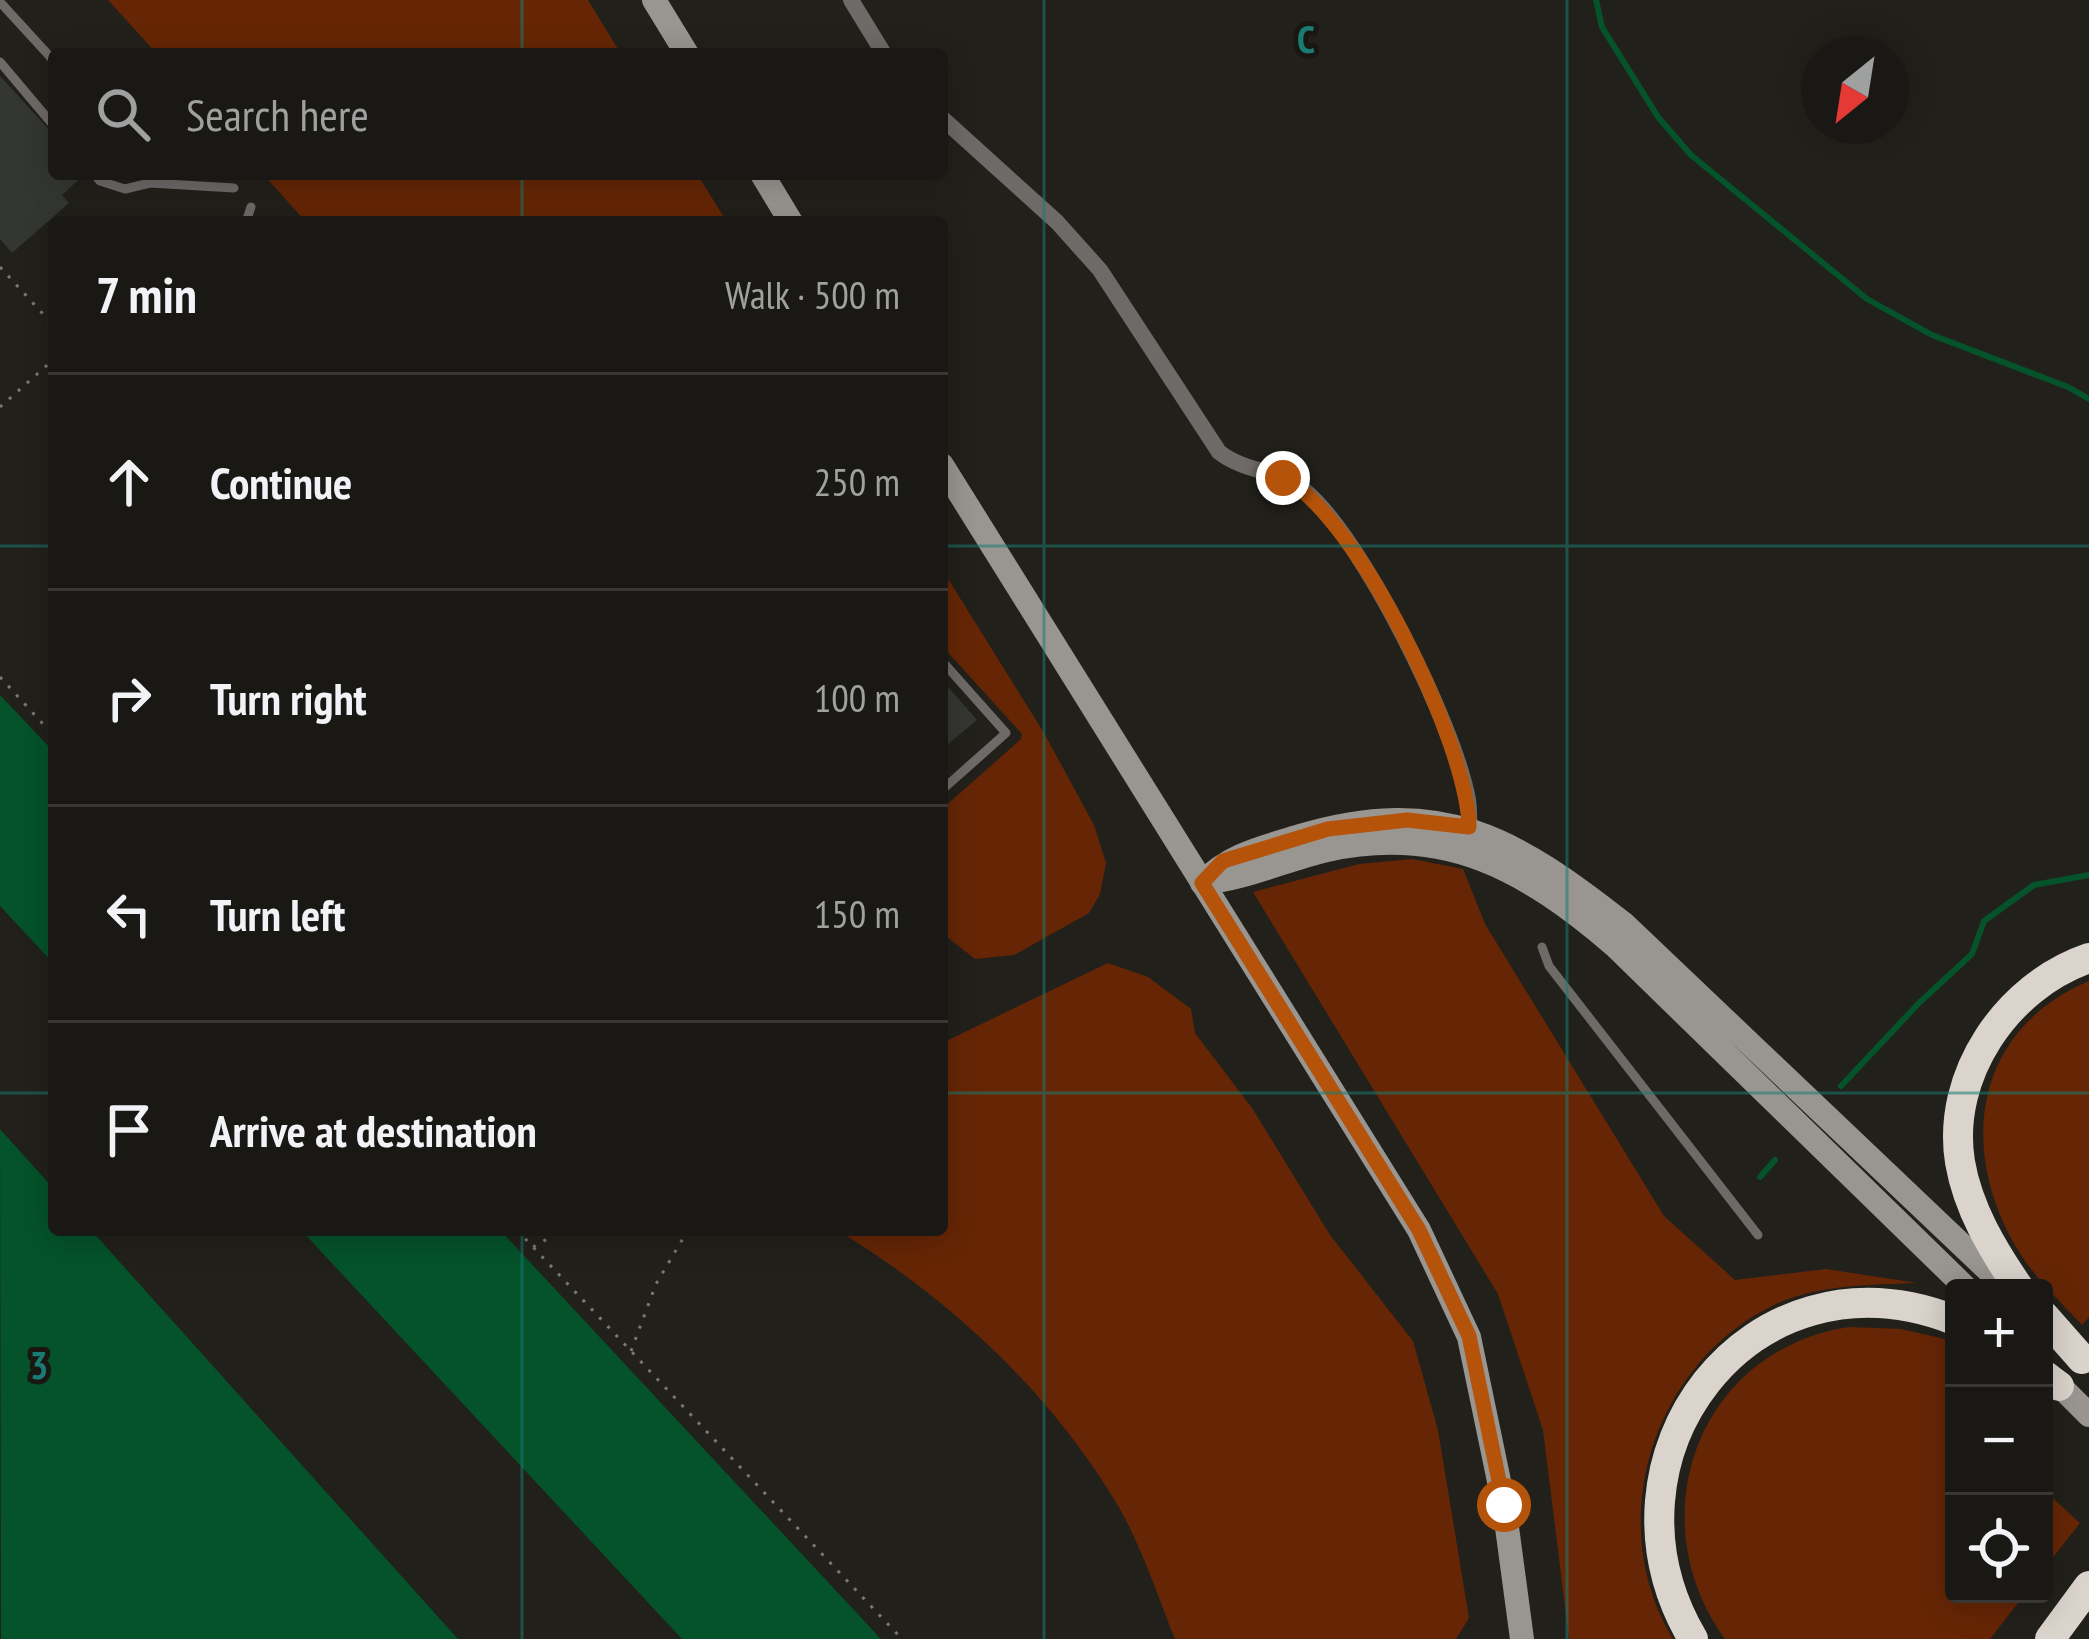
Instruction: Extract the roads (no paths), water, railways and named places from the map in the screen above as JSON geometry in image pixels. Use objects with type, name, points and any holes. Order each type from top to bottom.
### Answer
[{"type":"highway","points":[[2013,1279],[1987,1238],[1965,1186],[1959,1158],[1962,1101],[1978,1053],[2011,1010],[2050,976],[2089,958]]},
{"type":"highway","points":[[1693,1639],[1670,1589],[1660,1503],[1669,1448],[1694,1399],[1748,1342],[1809,1309],[1864,1300],[1945,1317]]},
{"type":"highway","points":[[2053,1328],[2086,1362]]},
{"type":"highway","points":[[2050,1639],[2089,1586]]},
{"type":"street","points":[[654,0],[683,48]]},
{"type":"street","points":[[851,0],[880,48]]},
{"type":"street","points":[[948,123],[1057,222],[1100,270],[1219,452],[1239,465],[1298,486],[1336,525],[1397,622],[1460,769],[1469,803],[1469,840]]},
{"type":"street","points":[[765,180],[787,216]]},
{"type":"street","points":[[948,475],[1419,1230],[1469,1336],[1504,1505],[1522,1639]]},
{"type":"street","points":[[1469,840],[1614,945],[1957,1279]]},
{"type":"street","points":[[1202,883],[1235,880],[1350,846],[1469,840],[1549,870],[1624,924],[1998,1279]]},
{"type":"street","points":[[2053,1381],[2089,1415]]},
{"type":"lane","points":[[0,2],[48,54]]},
{"type":"lane","points":[[0,62],[48,119]]},
{"type":"lane","points":[[99,180],[124,189],[144,180]]},
{"type":"lane","points":[[156,180],[234,188]]},
{"type":"lane","points":[[248,216],[251,207]]},
{"type":"lane","points":[[948,668],[1006,733],[948,785]]},
{"type":"lane","points":[[1542,946],[1549,966],[1758,1235]]},
{"type":"waterway","points":[[1596,0],[1602,27],[1658,117],[1691,155],[1867,299],[1932,335],[2089,399]]},
{"type":"waterway","points":[[1841,1086],[1972,954],[1984,921],[2034,885],[2089,875]]},
{"type":"waterway","points":[[1760,1177],[1775,1160]]}]
